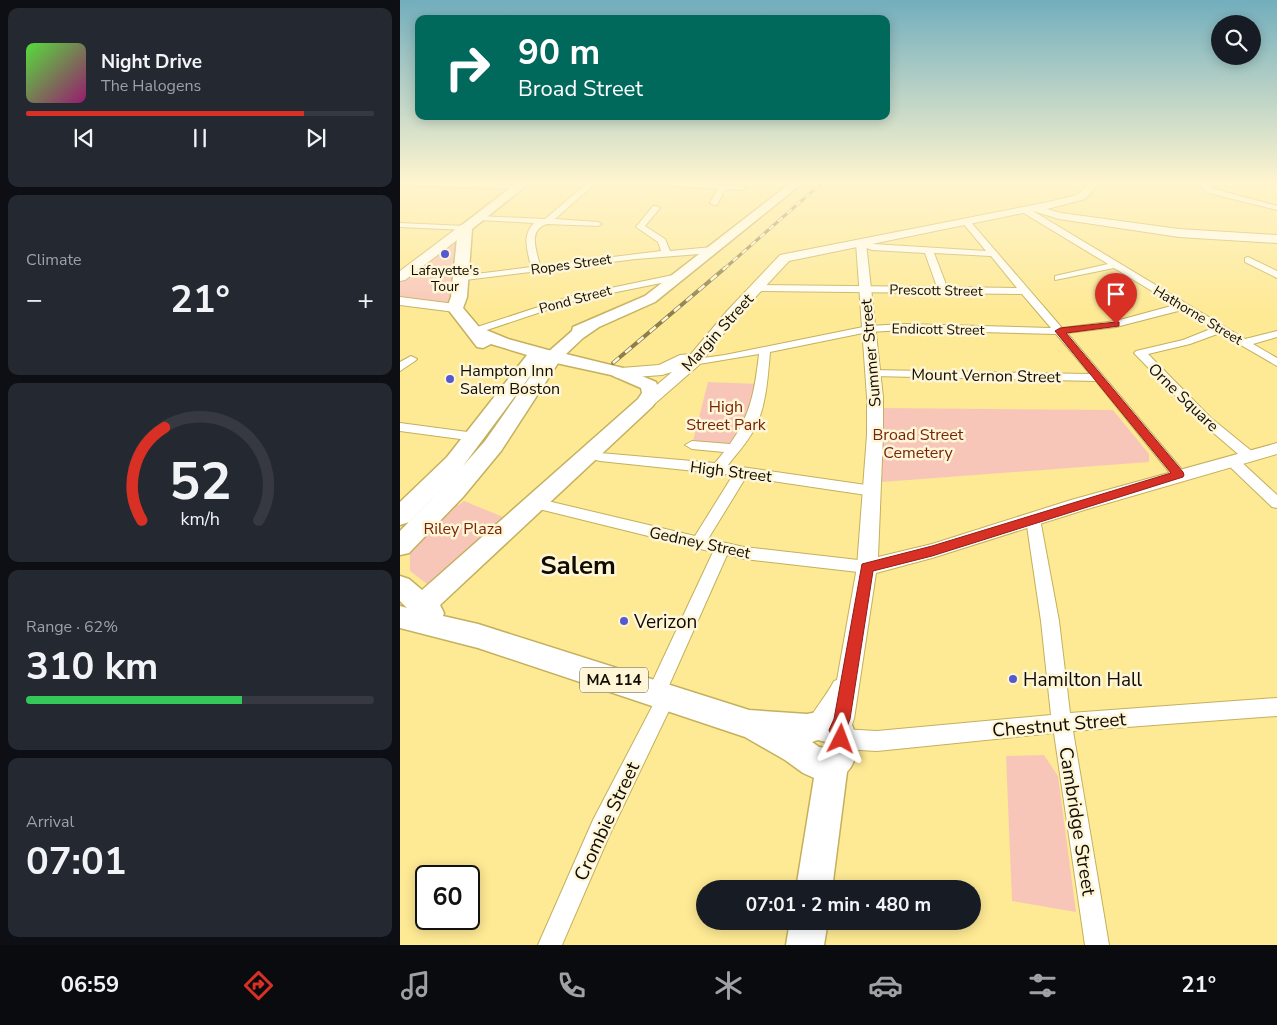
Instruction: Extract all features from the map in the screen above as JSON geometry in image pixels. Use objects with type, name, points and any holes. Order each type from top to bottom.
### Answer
[{"type":"highway","points":[[470,225],[466,228],[455,308],[482,342],[494,350],[543,359]]},
{"type":"highway","points":[[400,516],[456,462],[475,437],[543,359]]},
{"type":"highway","points":[[400,546],[455,491],[494,446],[543,359]]},
{"type":"main road","points":[[543,359],[592,326],[650,299],[744,225]]},
{"type":"main road","points":[[861,243],[950,225]]},
{"type":"main road","points":[[1122,225],[1193,235],[1277,239]]},
{"type":"main road","points":[[400,277],[466,228]]},
{"type":"main road","name":"Margin Street","points":[[648,394],[672,380],[694,362],[705,346],[772,270],[785,258],[861,243]]},
{"type":"main road","points":[[621,373],[662,370],[705,346]]},
{"type":"main road","points":[[543,359],[621,373],[642,380],[648,394]]},
{"type":"main road","points":[[543,359],[648,394]]},
{"type":"main road","points":[[411,611],[589,454],[648,394]]},
{"type":"main road","name":"MA 114","points":[[400,586],[411,611],[478,636],[749,724],[822,743]]},
{"type":"main road","name":"Summer Street","points":[[815,880],[822,838],[822,743]]},
{"type":"main road","points":[[805,945],[808,930]]},
{"type":"street","points":[[536,269],[530,237],[537,225]]},
{"type":"street","points":[[642,225],[640,227],[662,241],[666,253]]},
{"type":"street","points":[[969,225],[1060,331],[1179,475]]},
{"type":"street","name":"Hathorne Street","points":[[1050,225],[1277,363]]},
{"type":"street","points":[[400,226],[466,228]]},
{"type":"street","name":"Margin Street","points":[[861,243],[872,247],[995,254]]},
{"type":"street","name":"Summer Street","points":[[822,743],[842,719],[866,567],[873,491],[876,418],[861,243]]},
{"type":"street","name":"Ropes Street","points":[[460,279],[666,253],[712,250]]},
{"type":"street","points":[[928,250],[943,290]]},
{"type":"street","points":[[1248,260],[1276,274]]},
{"type":"street","points":[[1058,278],[1116,265]]},
{"type":"street","name":"Pond Street","points":[[475,331],[575,298],[678,277]]},
{"type":"street","name":"Prescott Street","points":[[756,288],[1026,291]]},
{"type":"street","points":[[400,301],[455,308]]},
{"type":"street","name":"Endicott Street","points":[[694,362],[868,329],[1060,331],[1116,324],[1184,306]]},
{"type":"street","name":"Orne Square","points":[[1221,329],[1186,342],[1140,353],[1207,421],[1249,456]]},
{"type":"street","points":[[1243,343],[1274,330]]},
{"type":"street","points":[[719,468],[749,428],[760,388],[765,350]]},
{"type":"street","points":[[400,368],[411,359]]},
{"type":"street","name":"Mount Vernon Street","points":[[872,372],[1099,378]]},
{"type":"street","points":[[400,427],[475,437]]},
{"type":"street","points":[[692,445],[735,449]]},
{"type":"street","points":[[866,567],[932,551],[1179,475],[1277,448]]},
{"type":"street","name":"High Street","points":[[589,454],[600,457],[719,468],[873,491]]},
{"type":"street","points":[[1232,461],[1277,503]]},
{"type":"street","points":[[698,543],[742,471]]},
{"type":"street","name":"Gedney Street","points":[[535,503],[722,549],[866,567]]},
{"type":"street","name":"Cambridge Street","points":[[1033,519],[1050,621],[1063,723],[1097,945]]},
{"type":"street","name":"Crombie Street","points":[[550,945],[660,696],[722,549]]},
{"type":"street","name":"Chestnut Street","points":[[822,743],[877,741],[1063,723],[1277,707]]},
{"type":"green space","points":[[465,228],[455,308],[400,301],[400,277]]},
{"type":"green space","name":"High Street Park","points":[[708,382],[760,384],[735,449],[692,445]]},
{"type":"green space","name":"Broad Street Cemetery","points":[[881,408],[1113,410],[1149,454],[1149,462],[882,482]]},
{"type":"green space","name":"Riley Plaza","points":[[464,501],[508,519],[431,587],[410,571],[410,550],[454,504],[459,505]]},
{"type":"green space","points":[[1044,755],[1058,776],[1076,912],[1012,901],[1006,756]]},
{"type":"railway","points":[[724,269],[774,225]]},
{"type":"railway","points":[[613,363],[725,268]]},
{"type":"place","name":"Lafayette's Tour","points":[[445,254]]},
{"type":"place","name":"Hampton Inn Salem Boston","points":[[450,379]]},
{"type":"place","name":"Verizon","points":[[624,621]]},
{"type":"place","name":"Hamilton Hall","points":[[1013,679]]},
{"type":"district","name":"Salem","points":[[578,565]]},
{"type":"route","points":[[841,739],[838,730],[842,719],[866,567],[932,551],[1179,475],[1060,331],[1116,324]]}]
